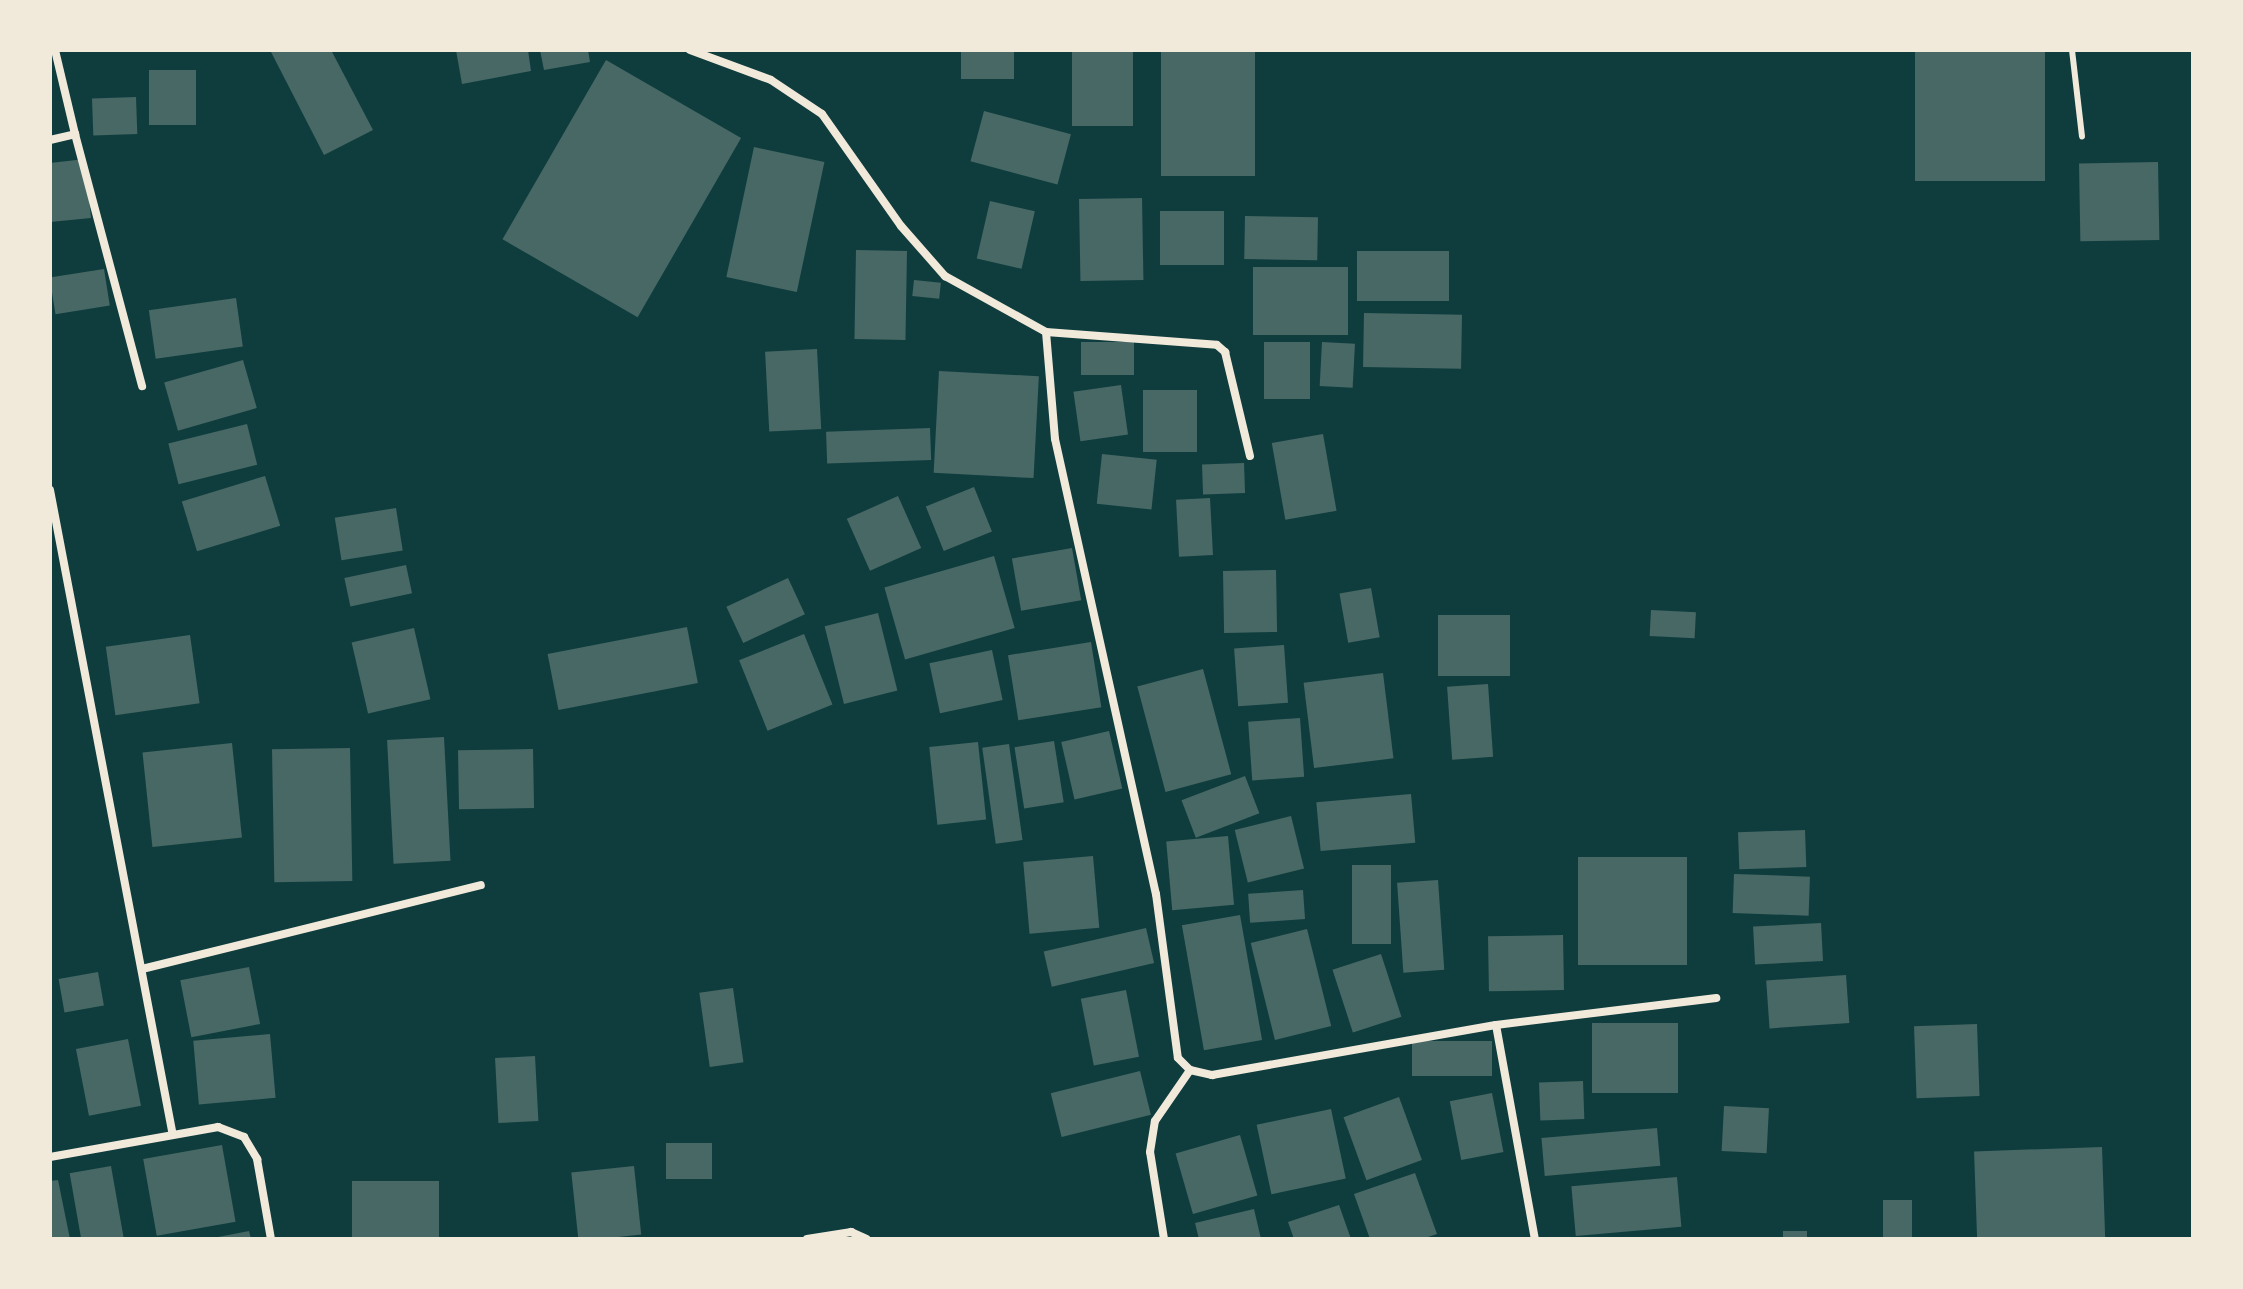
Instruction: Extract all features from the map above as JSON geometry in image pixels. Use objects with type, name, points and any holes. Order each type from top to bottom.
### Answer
[{"type":"street","points":[[55,50],[142,386]]},
{"type":"street","points":[[690,50],[771,80],[822,114],[901,226],[945,276],[1046,332],[1217,345],[1225,352],[1250,456]]},
{"type":"street","points":[[50,140],[75,134]]},
{"type":"street","points":[[1046,332],[1055,439],[1156,894],[1178,1058],[1190,1070],[1212,1075],[1496,1025],[1716,998]]},
{"type":"street","points":[[50,490],[172,1131]]},
{"type":"street","points":[[142,969],[481,885]]},
{"type":"street","points":[[1496,1025],[1535,1239]]},
{"type":"street","points":[[1164,1239],[1150,1152],[1155,1121],[1190,1070]]},
{"type":"street","points":[[50,1157],[172,1131],[218,1127],[244,1137],[257,1159],[271,1239]]},
{"type":"street","points":[[807,1239],[851,1232],[867,1239]]},
{"type":"lane","points":[[2072,50],[2082,136]]},
{"type":"building","points":[[270,50],[331,50],[373,130],[324,155]]},
{"type":"building","points":[[456,50],[528,50],[531,71],[462,84]]},
{"type":"building","points":[[540,50],[588,50],[590,62],[544,70]]},
{"type":"building","points":[[961,50],[1014,50],[1014,79],[961,79]]},
{"type":"building","points":[[1072,50],[1133,50],[1133,126],[1072,126]]},
{"type":"building","points":[[1161,50],[1255,50],[1255,176],[1161,176]]},
{"type":"building","points":[[1915,50],[2045,50],[2045,181],[1915,181]]},
{"type":"building","points":[[606,60],[741,138],[638,317],[502,239]]},
{"type":"building","points":[[149,70],[196,70],[196,125],[149,125]]},
{"type":"building","points":[[136,97],[137,134],[93,136],[92,99]]},
{"type":"building","points":[[984,111],[1071,134],[1057,185],[971,161]]},
{"type":"building","points":[[754,147],[824,162],[797,292],[726,277]]},
{"type":"building","points":[[85,159],[91,218],[50,222],[50,163]]},
{"type":"building","points":[[2158,162],[2159,240],[2080,241],[2079,163]]},
{"type":"building","points":[[1142,198],[1143,280],[1080,281],[1079,199]]},
{"type":"building","points":[[990,201],[1035,211],[1022,269],[977,258]]},
{"type":"building","points":[[1160,211],[1224,211],[1224,265],[1160,265]]},
{"type":"building","points":[[1245,216],[1318,217],[1317,260],[1244,259]]},
{"type":"building","points":[[856,250],[907,251],[905,340],[854,339]]},
{"type":"building","points":[[1357,251],[1449,251],[1449,301],[1357,301]]},
{"type":"building","points":[[1253,267],[1348,267],[1348,335],[1253,335]]},
{"type":"building","points":[[104,269],[110,306],[55,314],[50,278]]},
{"type":"building","points":[[914,280],[941,283],[939,299],[912,296]]},
{"type":"building","points":[[236,298],[243,347],[156,359],[149,310]]},
{"type":"building","points":[[1364,313],[1462,315],[1461,369],[1363,367]]},
{"type":"building","points":[[1081,342],[1134,342],[1134,375],[1081,375]]},
{"type":"building","points":[[1264,342],[1310,342],[1310,399],[1264,399]]},
{"type":"building","points":[[1322,342],[1355,344],[1353,388],[1320,386]]},
{"type":"building","points":[[817,349],[821,429],[769,432],[765,352]]},
{"type":"building","points":[[243,360],[257,408],[178,431],[164,383]]},
{"type":"building","points":[[939,371],[1039,376],[1034,478],[934,473]]},
{"type":"building","points":[[1121,385],[1128,435],[1080,441],[1073,392]]},
{"type":"building","points":[[1143,390],[1197,390],[1197,452],[1143,452]]},
{"type":"building","points":[[247,424],[257,465],[179,484],[168,444]]},
{"type":"building","points":[[930,428],[931,460],[827,464],[826,432]]},
{"type":"building","points":[[1323,434],[1337,511],[1285,520],[1272,443]]},
{"type":"building","points":[[1102,454],[1157,460],[1151,509],[1097,504]]},
{"type":"building","points":[[1244,463],[1245,493],[1203,494],[1202,464]]},
{"type":"building","points":[[265,476],[280,526],[197,551],[182,501]]},
{"type":"building","points":[[974,487],[992,532],[944,551],[926,506]]},
{"type":"building","points":[[898,496],[921,548],[870,571],[847,519]]},
{"type":"building","points":[[1210,498],[1213,555],[1179,557],[1176,500]]},
{"type":"building","points":[[396,508],[403,550],[341,560],[335,518]]},
{"type":"building","points":[[1072,548],[1081,600],[1021,611],[1012,559]]},
{"type":"building","points":[[994,556],[1015,628],[905,660],[884,587]]},
{"type":"building","points":[[406,565],[412,593],[350,606],[344,578]]},
{"type":"building","points":[[1276,570],[1277,632],[1224,633],[1223,571]]},
{"type":"building","points":[[788,578],[805,614],[743,643],[726,607]]},
{"type":"building","points":[[1371,588],[1380,637],[1348,643],[1339,594]]},
{"type":"building","points":[[1651,610],[1696,612],[1695,638],[1650,636]]},
{"type":"building","points":[[878,613],[897,691],[844,704],[825,626]]},
{"type":"building","points":[[1438,615],[1510,615],[1510,676],[1438,676]]},
{"type":"building","points":[[687,627],[698,683],[558,710],[548,654]]},
{"type":"building","points":[[414,628],[430,699],[368,714],[352,642]]},
{"type":"building","points":[[804,634],[832,704],[768,731],[739,660]]},
{"type":"building","points":[[190,635],[200,703],[115,715],[106,647]]},
{"type":"building","points":[[1091,642],[1101,707],[1018,720],[1008,655]]},
{"type":"building","points":[[1284,645],[1288,703],[1238,706],[1234,648]]},
{"type":"building","points":[[992,650],[1003,700],[940,713],[929,663]]},
{"type":"building","points":[[1203,669],[1231,774],[1166,792],[1137,687]]},
{"type":"building","points":[[1383,673],[1393,758],[1314,768],[1304,683]]},
{"type":"building","points":[[1488,684],[1493,757],[1452,760],[1447,687]]},
{"type":"building","points":[[1300,718],[1304,777],[1252,780],[1248,722]]},
{"type":"building","points":[[1109,731],[1122,788],[1075,800],[1061,742]]},
{"type":"building","points":[[444,737],[450,861],[394,864],[387,740]]},
{"type":"building","points":[[1054,741],[1064,802],[1024,808],[1014,747]]},
{"type":"building","points":[[978,742],[986,820],[937,825],[929,747]]},
{"type":"building","points":[[232,743],[242,837],[152,847],[142,752]]},
{"type":"building","points":[[1009,744],[1022,840],[996,844],[982,748]]},
{"type":"building","points":[[350,748],[352,881],[274,882],[272,749]]},
{"type":"building","points":[[533,749],[534,808],[459,809],[458,750]]},
{"type":"building","points":[[1245,776],[1259,813],[1196,838],[1182,800]]},
{"type":"building","points":[[1411,794],[1415,843],[1321,851],[1316,802]]},
{"type":"building","points":[[1291,816],[1304,868],[1248,882],[1235,830]]},
{"type":"building","points":[[1805,830],[1806,867],[1739,869],[1738,832]]},
{"type":"building","points":[[1228,836],[1234,905],[1172,910],[1166,841]]},
{"type":"building","points":[[1093,856],[1099,928],[1030,934],[1023,862]]},
{"type":"building","points":[[1578,857],[1687,857],[1687,965],[1578,965]]},
{"type":"building","points":[[1352,865],[1391,865],[1391,944],[1352,944]]},
{"type":"building","points":[[1734,874],[1810,877],[1809,916],[1733,913]]},
{"type":"building","points":[[1438,880],[1444,970],[1403,973],[1397,883]]},
{"type":"building","points":[[1303,890],[1305,919],[1250,923],[1248,894]]},
{"type":"building","points":[[1240,915],[1262,1040],[1204,1050],[1182,925]]},
{"type":"building","points":[[1821,923],[1823,961],[1755,965],[1753,927]]},
{"type":"building","points":[[1146,928],[1154,963],[1052,987],[1044,952]]},
{"type":"building","points":[[1307,929],[1331,1026],[1275,1040],[1251,943]]},
{"type":"building","points":[[1563,935],[1564,990],[1489,991],[1488,936]]},
{"type":"building","points":[[1381,954],[1401,1017],[1353,1033],[1332,970]]},
{"type":"building","points":[[249,967],[260,1024],[191,1037],[180,980]]},
{"type":"building","points":[[98,972],[104,1005],[65,1012],[59,979]]},
{"type":"building","points":[[1846,975],[1849,1023],[1770,1028],[1766,981]]},
{"type":"building","points":[[733,988],[743,1062],[710,1067],[699,993]]},
{"type":"building","points":[[1126,990],[1139,1057],[1094,1066],[1081,999]]},
{"type":"building","points":[[1592,1023],[1678,1023],[1678,1093],[1592,1093]]},
{"type":"building","points":[[1977,1024],[1980,1096],[1917,1098],[1914,1026]]},
{"type":"building","points":[[270,1034],[276,1098],[199,1104],[193,1041]]},
{"type":"building","points":[[128,1039],[141,1106],[89,1116],[76,1049]]},
{"type":"building","points":[[1412,1041],[1492,1041],[1492,1076],[1412,1076]]},
{"type":"building","points":[[535,1056],[538,1121],[498,1123],[495,1058]]},
{"type":"building","points":[[1140,1071],[1151,1115],[1062,1137],[1051,1093]]},
{"type":"building","points":[[1583,1081],[1584,1119],[1540,1121],[1539,1083]]},
{"type":"building","points":[[1492,1093],[1503,1152],[1461,1160],[1450,1101]]},
{"type":"building","points":[[1399,1097],[1422,1160],[1366,1180],[1344,1117]]},
{"type":"building","points":[[1724,1106],[1769,1108],[1767,1153],[1722,1151]]},
{"type":"building","points":[[1331,1109],[1346,1178],[1271,1194],[1257,1125]]},
{"type":"building","points":[[1657,1128],[1660,1166],[1545,1176],[1541,1138]]},
{"type":"building","points":[[1240,1135],[1257,1196],[1193,1214],[1176,1153]]},
{"type":"building","points":[[666,1143],[712,1143],[712,1179],[666,1179]]},
{"type":"building","points":[[222,1145],[236,1222],[157,1236],[143,1159]]},
{"type":"building","points":[[2102,1147],[2105,1239],[1977,1239],[1974,1151]]},
{"type":"building","points":[[111,1166],[124,1239],[81,1239],[70,1173]]},
{"type":"building","points":[[634,1166],[641,1235],[578,1239],[571,1173]]},
{"type":"building","points":[[1415,1173],[1437,1234],[1422,1239],[1370,1239],[1354,1194]]},
{"type":"building","points":[[1677,1177],[1681,1227],[1576,1236],[1571,1186]]},
{"type":"building","points":[[58,1180],[70,1239],[50,1239],[50,1181]]},
{"type":"building","points":[[352,1181],[439,1181],[439,1239],[352,1239]]},
{"type":"building","points":[[1883,1200],[1912,1200],[1912,1239],[1883,1239]]},
{"type":"building","points":[[1339,1205],[1351,1239],[1294,1239],[1288,1222]]},
{"type":"building","points":[[1254,1209],[1261,1239],[1199,1239],[1195,1223]]},
{"type":"building","points":[[249,1231],[251,1239],[213,1239],[213,1238]]},
{"type":"building","points":[[1783,1231],[1807,1231],[1807,1239],[1783,1239]]}]
